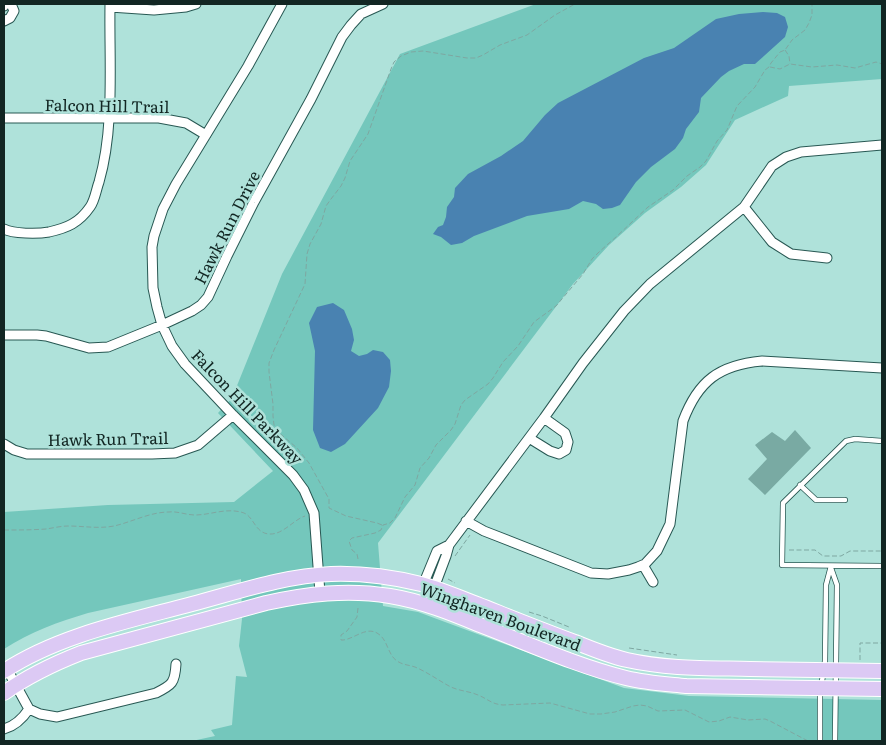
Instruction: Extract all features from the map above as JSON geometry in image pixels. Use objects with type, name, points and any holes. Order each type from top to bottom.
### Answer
[{"type":"main road","name":"Winghaven Boulevard","points":[[5,670],[54,644],[78,636],[266,584],[300,577],[350,574],[402,580],[429,587],[595,650],[625,660],[656,666],[882,671]]},
{"type":"main road","name":"Winghaven Boulevard","points":[[4,692],[55,663],[81,654],[266,603],[320,593],[359,593],[390,596],[421,603],[449,612],[596,670],[658,684],[882,689]]},
{"type":"street","points":[[4,21],[10,18],[14,11],[12,4]]},
{"type":"street","points":[[4,229],[7,231],[44,233],[71,226],[81,218],[93,202],[104,164],[109,118],[110,5],[154,10],[186,7],[196,4]]},
{"type":"street","name":"Falcon Hill Parkway","points":[[282,4],[248,66],[176,184],[163,209],[154,236],[151,259],[152,288],[162,325],[172,346],[185,364],[294,475],[304,490],[314,513],[320,593]]},
{"type":"street","name":"Hawk Run Drive","points":[[4,335],[37,334],[89,348],[108,347],[162,325],[201,305],[208,297],[254,202],[306,108],[342,37],[366,7],[383,4]]},
{"type":"street","name":"Falcon Hill Trail","points":[[4,118],[159,118],[186,123],[206,135]]},
{"type":"street","points":[[429,587],[446,556],[449,545],[469,523],[529,438],[624,311],[650,284],[744,207],[772,166],[786,157],[801,152],[882,146]]},
{"type":"street","points":[[744,207],[772,242],[790,254],[827,258]]},
{"type":"street","points":[[469,523],[484,531],[591,573],[608,574],[643,565],[657,551],[670,524],[683,421],[697,392],[709,380],[722,370],[748,362],[762,361],[882,368]]},
{"type":"street","name":"Hawk Run Trail","points":[[4,444],[14,450],[27,454],[175,453],[198,445],[233,415]]},
{"type":"street","points":[[529,438],[550,451],[559,454],[566,450],[568,442],[565,433],[544,418]]},
{"type":"street","points":[[643,565],[653,582]]},
{"type":"street","points":[[5,670],[16,684],[29,709],[40,714],[57,717],[156,693],[168,687],[175,677],[176,664]]},
{"type":"street","points":[[4,729],[23,718],[29,709]]},
{"type":"lane","points":[[882,441],[855,439],[846,441],[783,503],[782,565],[882,566]]},
{"type":"lane","points":[[800,485],[816,500],[845,500]]},
{"type":"lane","points":[[820,741],[821,688],[830,670],[837,585],[831,566]]},
{"type":"lane","points":[[831,566],[826,586],[825,661],[836,688],[835,741]]},
{"type":"path","points":[[329,508],[329,498],[312,468],[297,448],[282,436],[274,425],[274,404],[269,372],[270,363],[304,284],[310,244],[321,224],[326,206],[341,186],[350,161],[368,134],[394,62],[401,56],[411,52],[423,51],[467,58],[483,56],[500,46],[527,36],[555,15],[574,4]]},
{"type":"path","points":[[358,559],[358,554],[352,550],[349,541],[352,538],[381,530],[384,525],[394,518],[414,485],[420,468],[429,458],[436,445],[455,424],[464,400],[488,384],[534,322],[556,306],[599,252],[648,207],[669,193],[706,161],[717,141],[727,130],[737,106],[755,87],[775,57],[805,30],[812,15],[812,4]]},
{"type":"path","points":[[785,50],[789,56],[790,64]]},
{"type":"path","points":[[769,67],[780,69],[790,64],[812,67],[838,65],[855,68],[876,62],[882,64]]},
{"type":"path","points":[[4,530],[45,529],[68,526],[100,528],[168,512],[193,515],[232,510],[247,514],[261,532],[268,534],[288,527],[300,518],[329,508],[346,516],[384,525]]},
{"type":"path","points":[[454,558],[470,534],[469,523]]},
{"type":"path","points":[[787,550],[815,550],[823,556],[841,556],[850,550],[882,551]]},
{"type":"path","points":[[446,578],[454,582]]},
{"type":"path","points":[[358,608],[358,617],[347,631],[341,635],[341,640],[345,641],[360,633],[377,633],[396,660],[433,676],[449,686],[480,695],[495,704],[550,704],[590,714],[615,712],[640,705],[658,711],[685,710],[709,722],[718,722],[730,718],[770,721],[808,741]]},
{"type":"path","points":[[526,610],[574,630]]},
{"type":"path","points":[[860,661],[860,643],[882,643]]},
{"type":"path","points":[[626,648],[681,655]]},
{"type":"shaded area","points":[[536,4],[882,4],[882,79],[789,86],[788,96],[735,120],[706,165],[681,187],[645,213],[609,245],[573,284],[378,543],[383,606],[418,612],[624,688],[689,696],[882,700],[882,741],[192,741],[215,736],[211,730],[232,725],[236,676],[247,677],[239,646],[242,619],[241,579],[88,613],[44,628],[4,649],[4,512],[108,505],[234,502],[273,471],[218,413],[232,398],[282,274],[400,54]]},
{"type":"shaded area","points":[[777,13],[785,17],[788,27],[785,37],[755,64],[744,64],[721,77],[701,98],[699,112],[686,129],[683,138],[675,149],[651,167],[636,182],[620,205],[603,209],[596,204],[583,201],[569,209],[527,216],[474,236],[462,243],[451,245],[441,237],[433,234],[438,227],[443,225],[447,207],[454,197],[455,188],[468,174],[501,156],[523,141],[558,103],[644,58],[674,48],[716,19],[739,14]]},
{"type":"shaded area","points":[[333,303],[344,310],[352,329],[354,340],[351,351],[359,356],[373,350],[383,352],[390,360],[391,371],[389,387],[378,408],[345,444],[331,452],[320,448],[313,430],[315,351],[309,323],[317,307]]},
{"type":"building","points":[[795,430],[811,448],[765,495],[748,479],[767,459],[755,445],[772,432],[785,441]]}]
